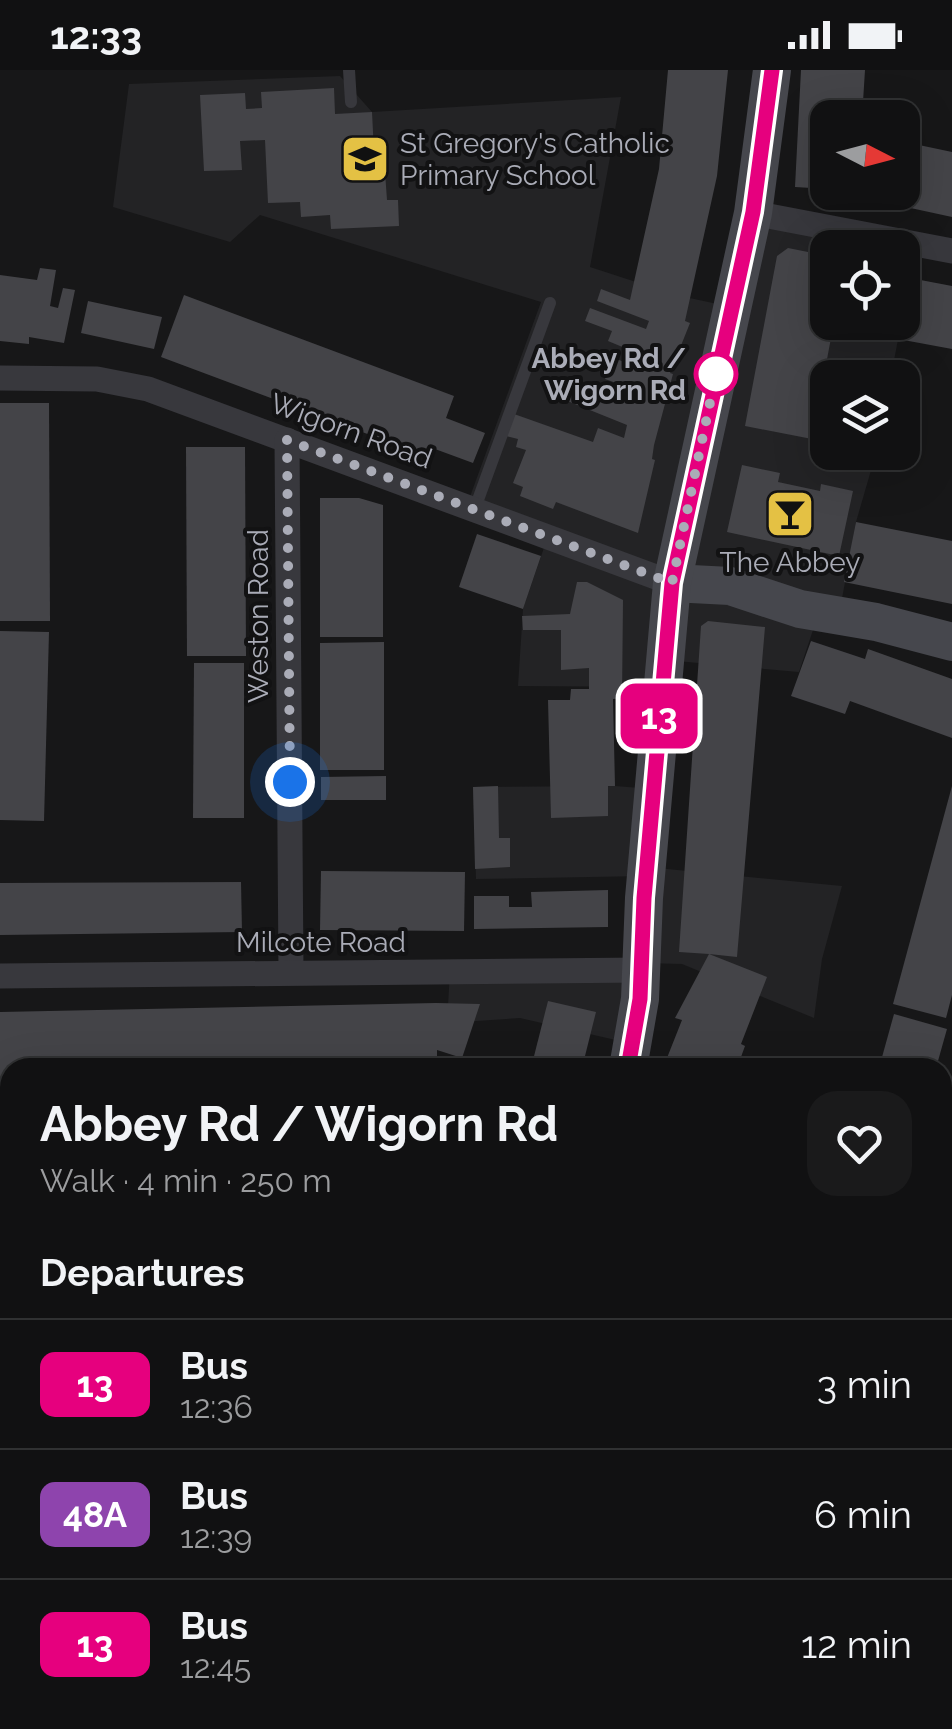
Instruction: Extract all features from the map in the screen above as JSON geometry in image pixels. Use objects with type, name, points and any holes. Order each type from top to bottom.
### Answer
[{"type":"main road","points":[[630,1058],[643,970],[645,887],[672,583],[753,212],[772,70]]},
{"type":"main road","points":[[672,583],[730,586],[800,609],[876,622],[952,642]]},
{"type":"street","points":[[753,212],[952,252]]},
{"type":"street","name":"Wigorn Road","points":[[0,378],[96,379],[148,389],[672,583]]},
{"type":"street","name":"Weston Road","points":[[287,440],[291,972]]},
{"type":"street","name":"Milcote Road","points":[[0,976],[643,970]]},
{"type":"lane","points":[[349,70],[350,102]]},
{"type":"lane","points":[[475,508],[550,303]]},
{"type":"shaded area","points":[[340,76],[372,112],[621,97],[590,267],[676,295],[731,307],[753,213],[841,230],[810,230],[810,340],[898,340],[894,360],[810,360],[810,470],[871,470],[856,522],[839,615],[819,612],[799,672],[665,660],[662,687],[518,686],[523,609],[548,536],[467,505],[541,302],[260,215],[230,242],[113,207],[129,84]]},
{"type":"shaded area","points":[[473,787],[653,789],[647,867],[842,886],[822,959],[814,1018],[682,964],[643,963],[645,876],[476,879]]},
{"type":"shaded area","points":[[643,970],[633,1044],[520,1018],[447,1023],[450,971]]},
{"type":"building","points":[[668,70],[728,70],[717,176],[685,321],[690,323],[670,373],[673,374],[654,445],[655,460],[638,533],[556,502],[553,509],[520,496],[523,487],[513,483],[526,450],[516,447],[518,439],[506,436],[514,414],[593,442],[598,428],[624,438],[627,425],[560,398],[573,379],[632,402],[636,390],[605,379],[614,358],[639,368],[644,356],[608,341],[612,331],[585,321],[590,308],[646,329],[649,321],[597,301],[601,289],[630,300],[659,169]]},
{"type":"building","points":[[801,70],[865,70],[863,100],[810,100],[810,188],[795,187]]},
{"type":"building","points":[[334,88],[335,114],[372,112],[375,172],[385,172],[387,200],[398,200],[399,226],[331,229],[330,215],[301,217],[300,202],[268,203],[265,140],[240,141],[242,170],[204,171],[200,95],[245,93],[246,109],[262,108],[261,92]]},
{"type":"building","points":[[920,145],[952,152],[952,217],[920,210]]},
{"type":"building","points":[[788,248],[810,252],[810,340],[831,340],[827,360],[810,360],[810,439],[745,426],[777,256]]},
{"type":"building","points":[[40,268],[56,270],[50,306],[58,308],[63,288],[75,290],[64,343],[29,337],[29,344],[0,341],[0,275],[37,280]]},
{"type":"building","points":[[920,280],[952,286],[952,349],[903,340],[920,340]]},
{"type":"building","points":[[184,295],[454,396],[446,418],[485,433],[473,463],[435,449],[432,458],[161,357]]},
{"type":"building","points":[[88,301],[162,317],[154,349],[81,333]]},
{"type":"building","points":[[0,403],[49,403],[50,621],[0,621]]},
{"type":"building","points":[[186,447],[245,447],[246,656],[187,656]]},
{"type":"building","name":"The Abbey","points":[[742,465],[780,473],[778,482],[820,491],[821,484],[853,491],[839,556],[727,532]]},
{"type":"building","points":[[320,498],[359,498],[383,505],[383,637],[320,637]]},
{"type":"building","points":[[856,522],[952,541],[952,604],[844,582]]},
{"type":"building","points":[[477,534],[541,556],[523,609],[459,587]]},
{"type":"building","points":[[577,582],[587,582],[623,600],[622,698],[613,699],[615,786],[608,786],[608,816],[551,818],[548,700],[570,700],[571,689],[589,689],[589,668],[561,670],[561,630],[523,630],[522,616],[570,614]]},
{"type":"building","points":[[708,621],[765,627],[737,957],[679,952],[701,626]]},
{"type":"building","points":[[0,631],[49,632],[44,821],[0,820]]},
{"type":"building","points":[[811,641],[865,659],[868,649],[952,679],[952,738],[850,701],[845,714],[791,696]]},
{"type":"building","points":[[384,642],[384,770],[320,770],[320,643]]},
{"type":"building","points":[[194,663],[244,663],[244,818],[193,818]]},
{"type":"building","points":[[386,776],[386,800],[321,800],[321,777]]},
{"type":"building","points":[[498,786],[499,838],[510,838],[510,867],[475,869],[473,787]]},
{"type":"building","points":[[952,786],[952,995],[946,1018],[893,1004]]},
{"type":"building","points":[[321,871],[465,872],[464,931],[320,930]]},
{"type":"building","points":[[241,882],[242,932],[0,935],[0,883]]},
{"type":"building","points":[[608,890],[608,927],[474,929],[474,896],[509,896],[509,907],[532,907],[531,892]]},
{"type":"building","points":[[709,954],[767,977],[741,1044],[745,1046],[741,1058],[667,1058],[682,1020],[675,1018]]},
{"type":"building","points":[[548,1001],[596,1012],[584,1058],[534,1058]]},
{"type":"building","points":[[480,1004],[462,1058],[437,1050],[437,1058],[0,1058],[0,1012]]},
{"type":"building","points":[[894,1014],[947,1029],[939,1058],[882,1058]]},
{"type":"bus line","name":"13","points":[[630,1058],[643,970],[644,898],[672,583],[753,212],[772,70]]},
{"type":"place","name":"St Gregory's Catholic Primary School","points":[[365,159]]},
{"type":"place","name":"Abbey Rd / Wigorn Rd","points":[[716,374]]},
{"type":"place","name":"The Abbey","points":[[790,514]]},
{"type":"route","points":[[290,782],[287,440],[672,583],[716,374]]}]
